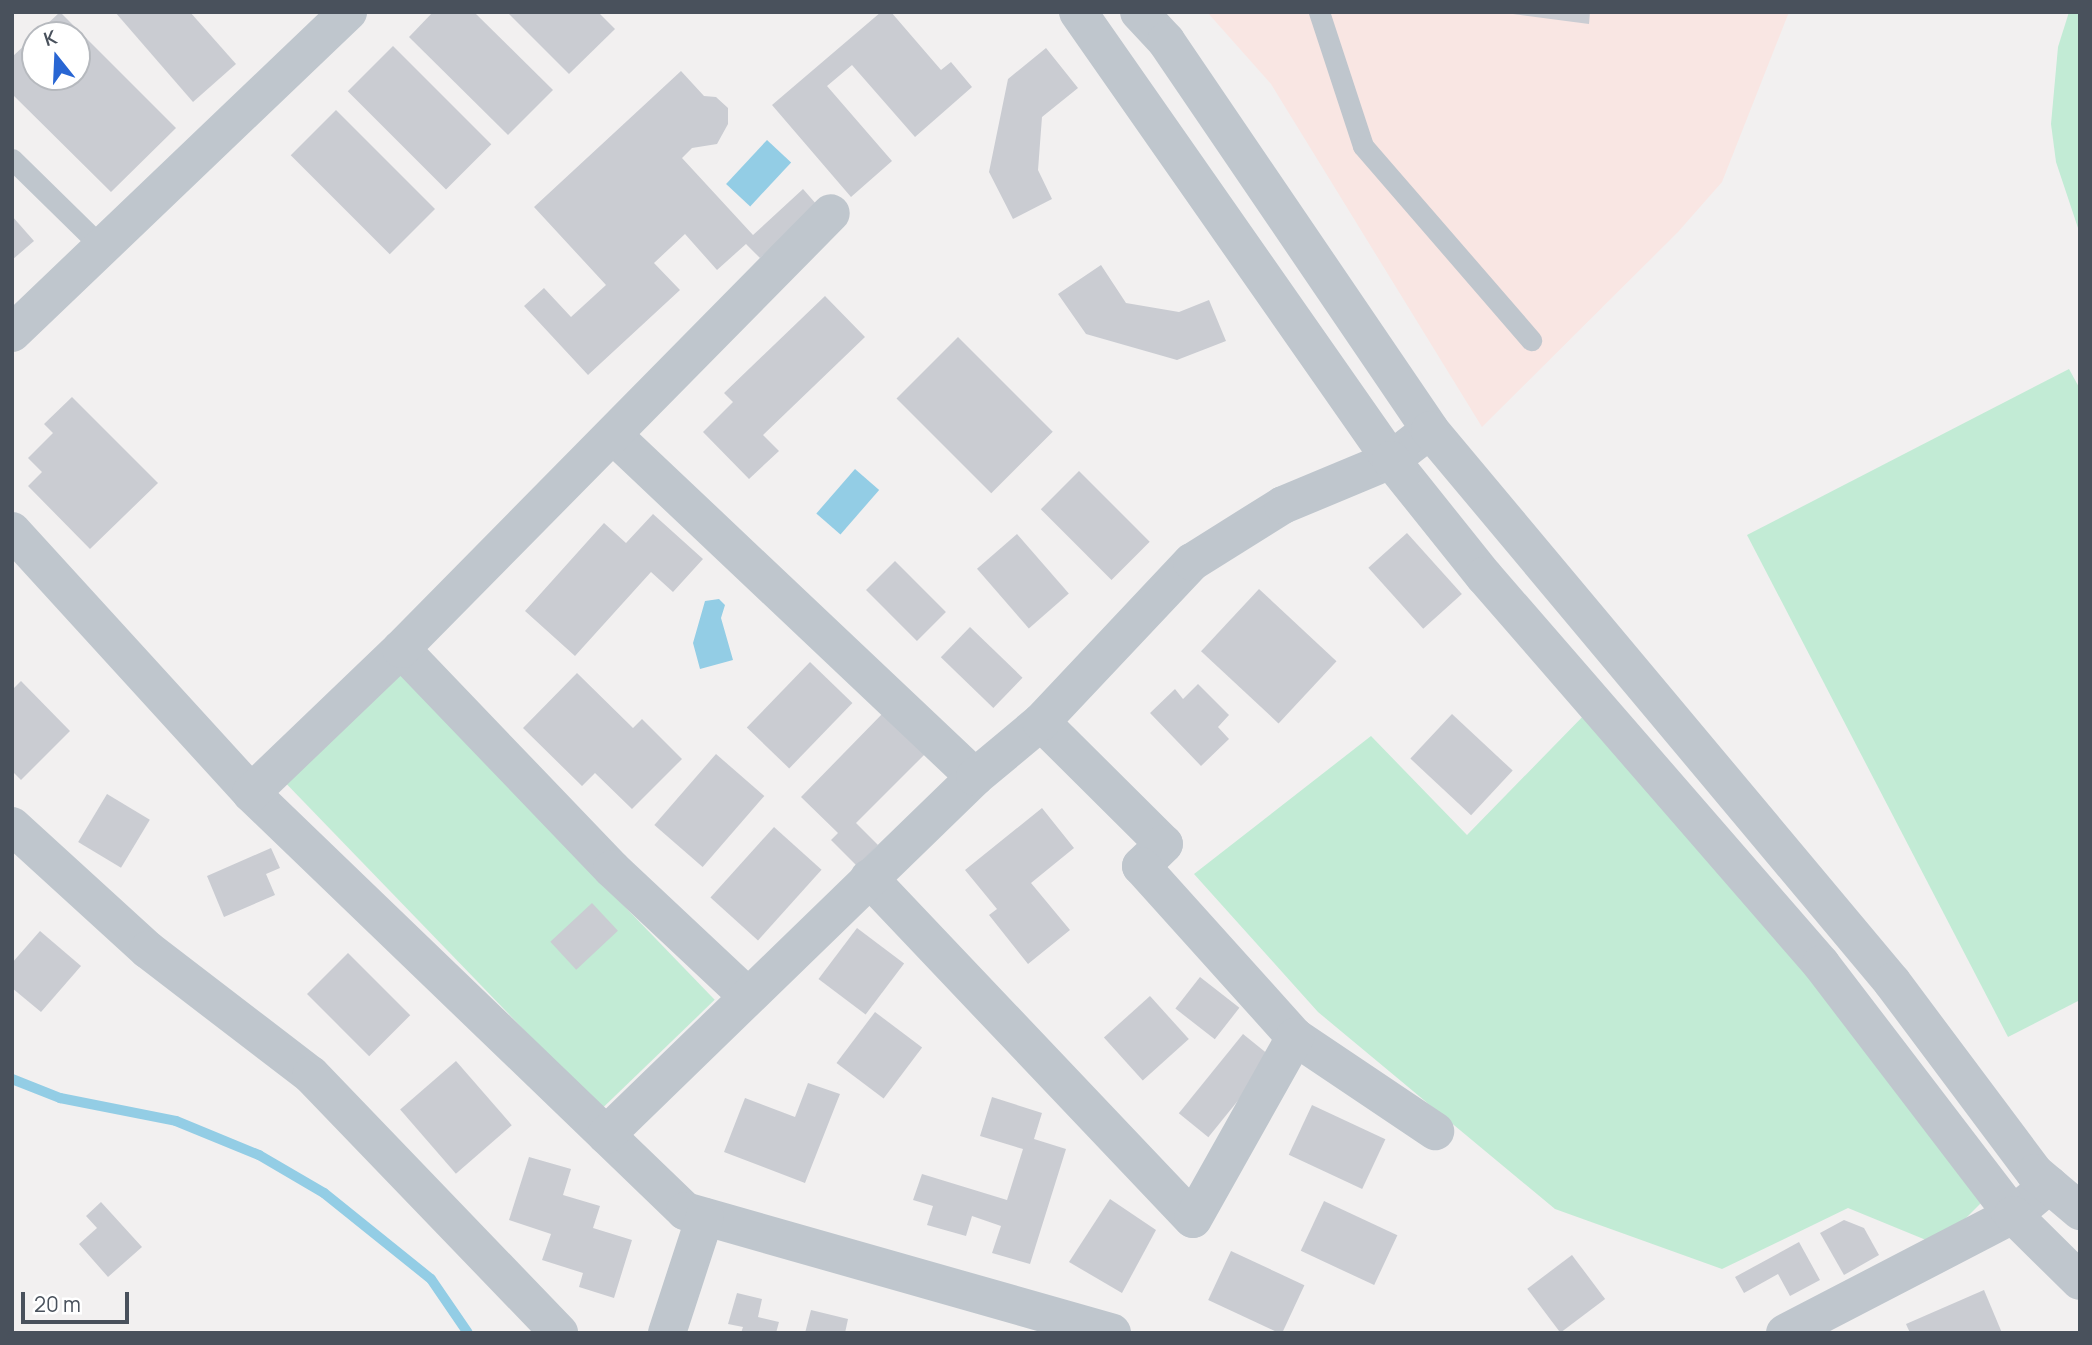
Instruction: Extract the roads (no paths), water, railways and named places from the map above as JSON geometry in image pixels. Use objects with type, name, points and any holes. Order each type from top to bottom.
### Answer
[{"type":"street","points":[[12,333],[348,12]]},
{"type":"street","points":[[1078,12],[1391,460],[1484,576],[1821,964],[2013,1214],[2080,1281]]},
{"type":"street","points":[[1139,12],[1166,41],[1430,430],[1892,982],[2049,1185],[2080,1211]]},
{"type":"street","points":[[251,793],[401,649],[831,213]]},
{"type":"street","points":[[606,1135],[746,995],[975,777],[1041,722],[1192,562],[1283,505],[1391,460],[1430,430]]},
{"type":"street","points":[[612,435],[975,777]]},
{"type":"street","points":[[12,531],[251,793],[685,1211],[1112,1333]]},
{"type":"street","points":[[401,649],[612,869],[746,995]]},
{"type":"street","points":[[1041,722],[1164,844],[1141,866],[1295,1037],[1435,1131]]},
{"type":"street","points":[[12,826],[148,950],[311,1075],[559,1333]]},
{"type":"street","points":[[869,878],[1194,1219],[1295,1037]]},
{"type":"street","points":[[1785,1333],[2013,1214],[2049,1185]]},
{"type":"street","points":[[667,1333],[705,1217]]},
{"type":"lane","points":[[1319,12],[1363,146],[1531,340]]},
{"type":"lane","points":[[12,159],[102,247]]},
{"type":"water","points":[[767,140],[791,163],[750,206],[726,184]]},
{"type":"water","points":[[855,469],[879,490],[840,535],[816,514]]},
{"type":"water","points":[[719,599],[725,605],[721,618],[733,660],[700,669],[693,643],[705,601]]},
{"type":"waterway","points":[[12,1079],[60,1098],[176,1121],[259,1155],[324,1193],[431,1279],[468,1333]]}]
